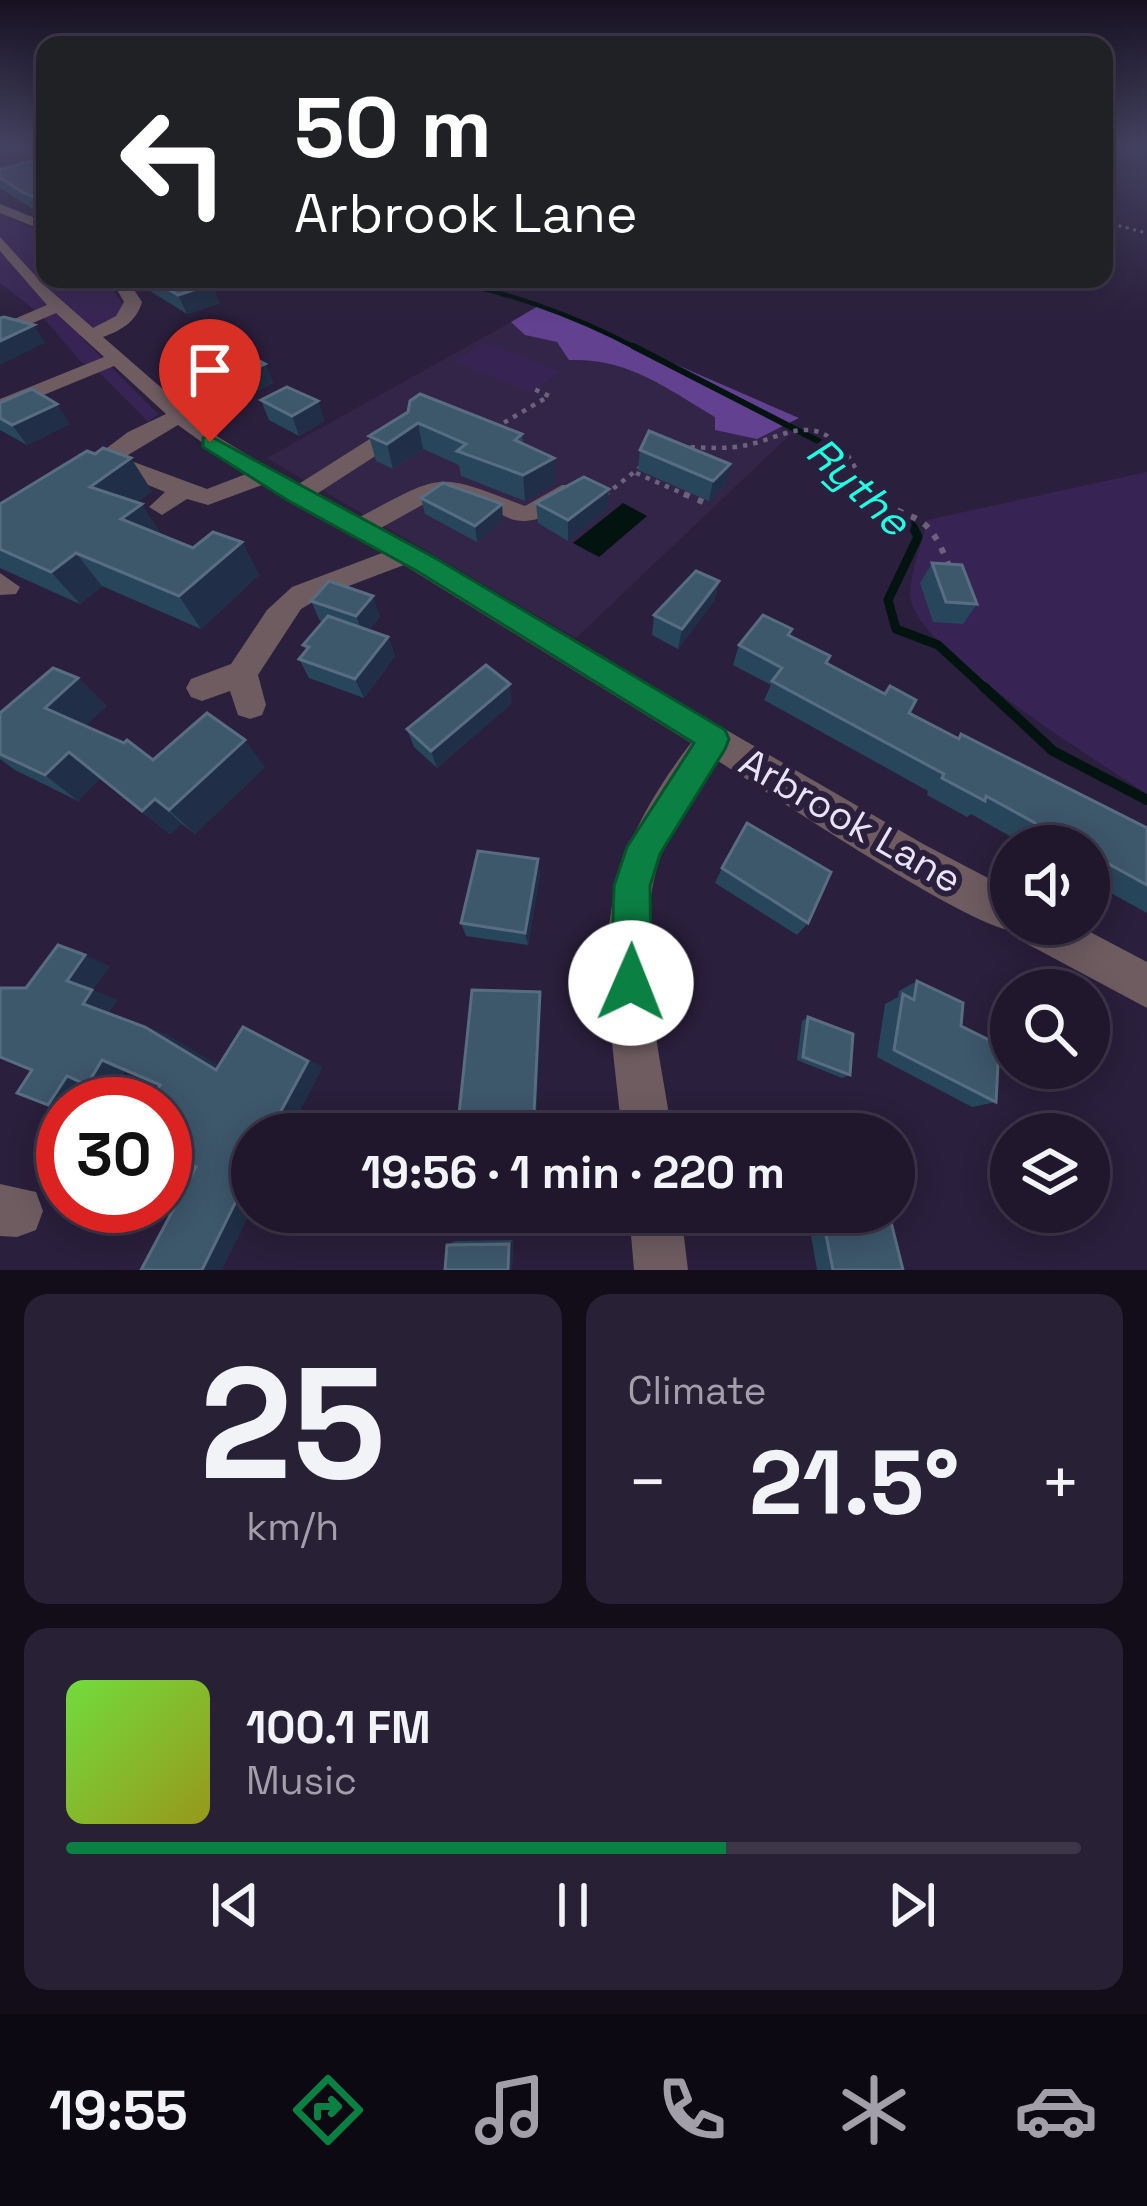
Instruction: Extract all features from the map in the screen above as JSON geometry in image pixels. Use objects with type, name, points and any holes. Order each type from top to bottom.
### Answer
[{"type":"street","points":[[0,208],[36,223]]},
{"type":"street","name":"Arbrook Lane","points":[[1,244],[36,282]]},
{"type":"street","name":"Arbrook Lane","points":[[41,288],[178,416],[263,476],[405,553],[911,859],[990,901]]},
{"type":"street","points":[[91,335],[117,324],[131,311],[133,302],[124,288]]},
{"type":"street","points":[[0,332],[58,306]]},
{"type":"street","points":[[0,407],[36,388],[117,358]]},
{"type":"street","points":[[70,487],[105,459],[178,416]]},
{"type":"street","points":[[297,496],[403,428]]},
{"type":"street","points":[[105,459],[208,497],[263,476]]},
{"type":"street","points":[[360,528],[438,486],[456,488],[522,514],[537,514],[574,488]]},
{"type":"street","points":[[162,507],[183,490]]},
{"type":"street","points":[[202,688],[242,673],[290,603],[312,589],[363,574],[405,553]]},
{"type":"street","points":[[242,673],[250,705]]},
{"type":"street","points":[[644,1113],[631,983],[632,886],[644,847],[714,739]]},
{"type":"street","points":[[1072,945],[1147,986]]},
{"type":"street","points":[[657,1233],[661,1270]]},
{"type":"path","points":[[1113,224],[1147,233]]},
{"type":"path","points":[[495,439],[485,434],[549,396],[534,389]]},
{"type":"path","points":[[674,448],[746,446],[795,427],[826,436],[843,449],[862,485],[881,501],[916,515],[936,533],[952,580]]},
{"type":"path","points":[[574,488],[602,497],[653,456]]},
{"type":"path","points":[[635,472],[703,502]]},
{"type":"shaded area","points":[[0,213],[36,230],[36,288],[111,288],[123,304],[123,313],[80,336],[158,414],[148,422],[102,375],[81,362],[42,316],[0,283]]},
{"type":"shaded area","points":[[538,306],[799,418],[757,439],[715,430],[715,417],[663,386],[610,364],[569,360],[557,342],[525,335],[511,322]]},
{"type":"shaded area","points":[[527,313],[792,433],[576,638],[267,458]]},
{"type":"shaded area","points":[[486,343],[560,372],[530,392],[455,361]]},
{"type":"shaded area","points":[[1147,472],[1147,794],[972,672],[918,616],[910,593],[927,520]]},
{"type":"shaded area","points":[[623,503],[647,516],[599,557],[573,543]]},
{"type":"building","points":[[167,288],[200,288],[178,295]]},
{"type":"building","points":[[0,318],[34,325],[0,341]]},
{"type":"building","points":[[208,334],[265,364],[236,377],[180,346]]},
{"type":"building","points":[[287,387],[318,401],[292,416],[261,400]]},
{"type":"building","points":[[32,389],[57,404],[12,425],[0,418],[0,403]]},
{"type":"building","points":[[420,394],[522,434],[515,440],[554,458],[523,475],[457,451],[466,444],[418,423],[387,444],[369,436],[408,412],[410,401]]},
{"type":"building","points":[[649,431],[730,464],[713,481],[640,450]]},
{"type":"building","points":[[103,448],[131,458],[90,487],[142,504],[121,519],[193,548],[213,532],[242,542],[179,596],[76,553],[51,572],[0,549],[0,504],[87,451],[95,454]]},
{"type":"building","points":[[584,477],[609,489],[568,520],[536,503]]},
{"type":"building","points":[[443,483],[502,504],[475,526],[421,498]]},
{"type":"building","points":[[932,563],[962,565],[977,604],[946,602]]},
{"type":"building","points":[[696,571],[719,581],[682,629],[654,615]]},
{"type":"building","points":[[329,581],[373,596],[356,616],[311,601]]},
{"type":"building","points":[[763,615],[792,629],[788,635],[830,656],[826,663],[885,694],[890,686],[916,700],[909,713],[959,739],[961,734],[1147,828],[1147,885],[1110,865],[1110,825],[1039,825],[986,796],[985,801],[772,681],[782,668],[739,645]]},
{"type":"building","points":[[328,616],[388,637],[355,679],[299,659],[309,647],[303,645]]},
{"type":"building","points":[[486,665],[510,684],[431,751],[407,729]]},
{"type":"building","points":[[53,668],[78,678],[45,708],[124,743],[127,740],[153,760],[207,713],[245,740],[169,810],[155,799],[142,811],[69,752],[45,775],[0,754],[0,713]]},
{"type":"building","points":[[747,823],[831,872],[808,923],[722,868]]},
{"type":"building","points":[[478,851],[538,859],[525,933],[461,923]]},
{"type":"building","points":[[58,945],[85,955],[67,981],[92,990],[83,1004],[145,1027],[216,1070],[243,1027],[308,1061],[281,1111],[284,1113],[231,1113],[231,1211],[202,1270],[141,1270],[161,1233],[192,1233],[196,1167],[192,1165],[192,1077],[141,1077],[102,1060],[92,1077],[36,1077],[36,1100],[17,1093],[32,1070],[0,1057],[0,988],[26,988]]},
{"type":"building","points":[[917,981],[963,1003],[961,1026],[990,1040],[990,1089],[997,1089],[996,1102],[894,1050],[903,994],[914,1000]]},
{"type":"building","points":[[472,990],[540,992],[534,1113],[459,1113]]},
{"type":"building","points":[[808,1017],[853,1034],[850,1075],[803,1057]]},
{"type":"building","points":[[826,1233],[894,1233],[903,1270],[833,1270]]},
{"type":"building","points":[[509,1244],[508,1270],[445,1270],[447,1245]]},
{"type":"waterway","name":"Rythe","points":[[477,288],[589,325],[638,349]]},
{"type":"waterway","name":"Rythe","points":[[633,346],[824,444],[857,494]]},
{"type":"waterway","name":"Rythe","points":[[857,494],[913,527],[918,537],[888,600],[896,629],[938,645],[987,690]]},
{"type":"waterway","name":"Rythe","points":[[984,687],[1053,751],[1147,800]]},
{"type":"route","points":[[210,442],[297,496],[426,565],[714,739],[644,847],[632,886],[631,983]]}]
